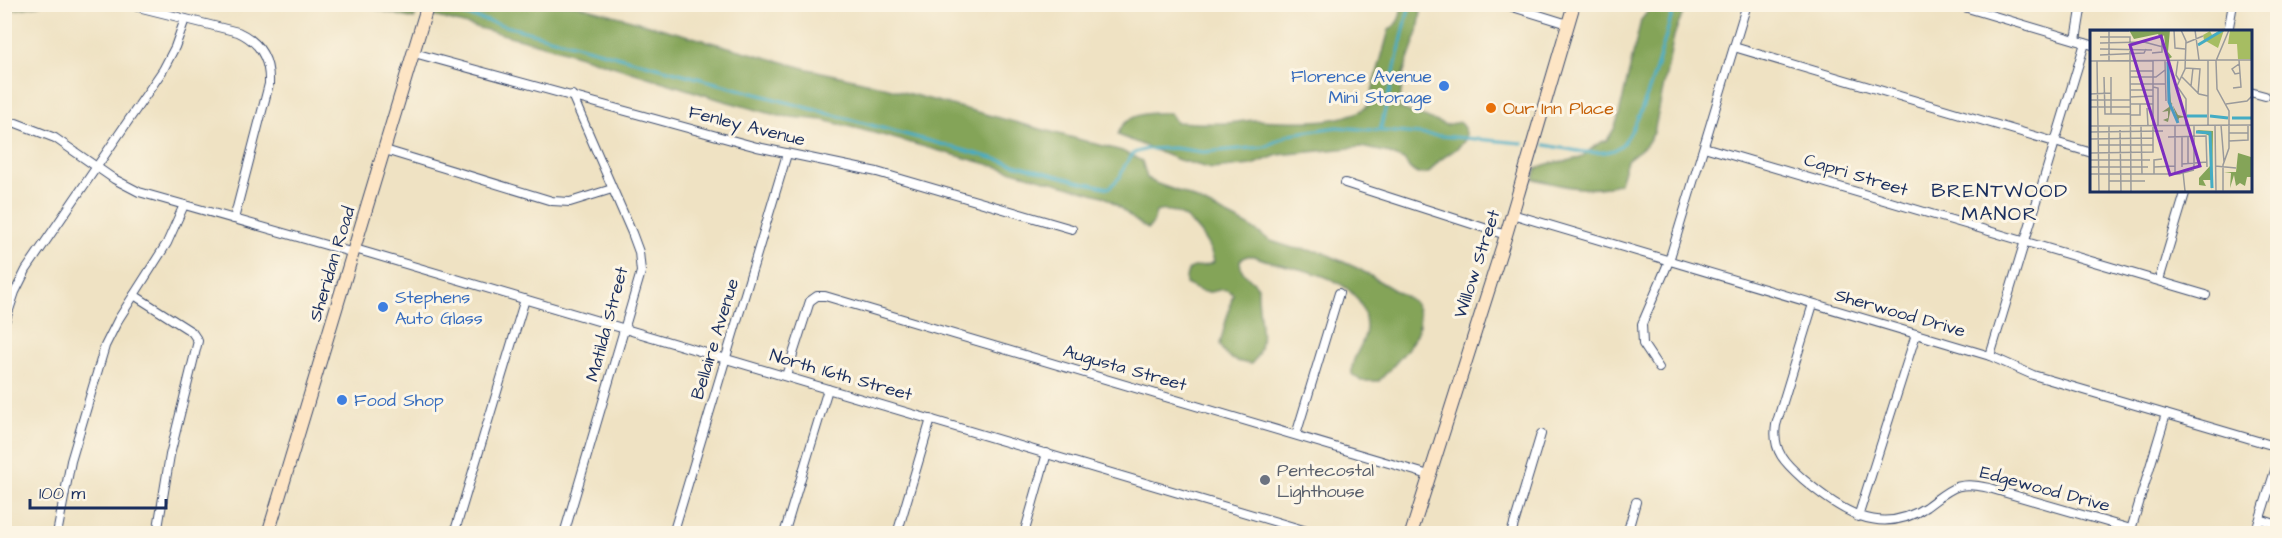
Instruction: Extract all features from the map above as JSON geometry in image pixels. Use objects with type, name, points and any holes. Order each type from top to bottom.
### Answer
[{"type":"street","points":[[126,4],[247,37],[260,49],[269,70],[268,93],[234,219]]},
{"type":"street","name":"Sheridan Road","points":[[268,534],[428,4]]},
{"type":"street","points":[[1503,4],[1568,24]]},
{"type":"street","name":"Willow Street","points":[[1411,534],[1506,235],[1574,4]]},
{"type":"street","points":[[1659,368],[1643,344],[1641,329],[1669,261],[1747,4]]},
{"type":"street","points":[[1954,4],[2084,43]]},
{"type":"street","points":[[1990,357],[2084,43],[2082,4]]},
{"type":"street","points":[[2228,30],[2233,4]]},
{"type":"street","points":[[4,325],[21,279],[163,70],[184,19]]},
{"type":"street","points":[[1734,47],[2090,153]]},
{"type":"street","name":"Fenley Avenue","points":[[414,53],[787,154],[870,170],[1072,229]]},
{"type":"street","points":[[2252,93],[2265,96]]},
{"type":"street","name":"Matilda Street","points":[[564,534],[639,283],[641,259],[572,95]]},
{"type":"street","name":"North 16th Street","points":[[16,123],[55,138],[127,187],[184,205],[626,328],[1317,534]]},
{"type":"street","name":"Capri Street","points":[[1704,147],[2206,295]]},
{"type":"street","points":[[385,150],[552,201],[576,201],[612,189]]},
{"type":"street","name":"Bellaire Avenue","points":[[673,534],[787,154]]},
{"type":"street","points":[[1346,183],[1506,235]]},
{"type":"street","points":[[2159,280],[2185,192]]},
{"type":"street","points":[[57,534],[71,461],[105,345],[167,243],[184,205]]},
{"type":"street","name":"Sherwood Drive","points":[[1512,214],[1916,334],[1990,357],[2034,375],[2277,447]]},
{"type":"street","points":[[1296,435],[1339,293]]},
{"type":"street","points":[[134,295],[197,337],[198,345],[170,455],[157,534]]},
{"type":"street","name":"Augusta Street","points":[[786,376],[813,297],[825,296],[1429,475]]},
{"type":"street","points":[[454,534],[525,299]]},
{"type":"street","name":"Edgewood Drive","points":[[1813,304],[1776,425],[1776,446],[1783,460],[1840,508],[1858,517],[1884,522],[1908,517],[1922,510],[1947,490],[1970,485],[1989,488],[2130,532]]},
{"type":"street","points":[[1858,517],[1916,334]]},
{"type":"street","points":[[784,534],[828,389]]},
{"type":"street","points":[[2130,532],[2166,414]]},
{"type":"street","points":[[897,534],[931,419]]},
{"type":"street","points":[[1510,534],[1541,434]]},
{"type":"street","points":[[1024,534],[1047,453]]},
{"type":"street","points":[[2255,534],[2277,461]]},
{"type":"street","points":[[1627,534],[1636,502]]},
{"type":"street","points":[[2260,519],[2277,525]]},
{"type":"green space","points":[[5,4],[40,4],[40,5],[5,11]]},
{"type":"green space","points":[[419,4],[414,19],[360,5]]},
{"type":"green space","points":[[436,5],[577,5],[808,69],[862,81],[1122,151],[1142,161],[1147,178],[1155,183],[1183,193],[1247,225],[1271,241],[1293,248],[1322,252],[1359,269],[1413,301],[1419,312],[1416,334],[1403,355],[1379,381],[1361,381],[1352,374],[1352,368],[1364,339],[1366,327],[1362,308],[1353,294],[1324,276],[1247,256],[1240,260],[1241,266],[1244,273],[1258,287],[1261,338],[1257,356],[1251,364],[1236,361],[1225,353],[1220,344],[1233,294],[1224,290],[1204,292],[1186,284],[1186,276],[1190,268],[1214,262],[1201,234],[1194,225],[1176,213],[1156,212],[1153,223],[1148,229],[1103,196],[823,120],[779,116],[721,100],[558,49],[433,16]]},
{"type":"green space","points":[[1401,5],[1422,5],[1418,32],[1403,74],[1399,108],[1446,125],[1459,122],[1466,135],[1465,140],[1439,161],[1429,173],[1418,174],[1410,169],[1404,160],[1385,152],[1361,147],[1278,155],[1252,165],[1212,169],[1179,160],[1118,135],[1121,128],[1132,118],[1154,113],[1170,113],[1176,122],[1230,123],[1255,120],[1314,121],[1344,117],[1357,112],[1368,106],[1389,30],[1399,19]]},
{"type":"green space","points":[[1653,5],[1686,5],[1674,36],[1654,133],[1646,145],[1627,160],[1620,183],[1599,188],[1577,188],[1534,179],[1536,169],[1540,166],[1579,158],[1607,140],[1619,115],[1641,20]]},
{"type":"waterway","points":[[1380,131],[1410,4]]},
{"type":"waterway","points":[[1545,145],[1597,153],[1614,150],[1624,142],[1633,127],[1651,84],[1675,4]]},
{"type":"waterway","points":[[436,7],[1109,188],[1120,177],[1134,153],[1147,149],[1174,148],[1203,152],[1265,147],[1290,134],[1337,127],[1522,143]]},
{"type":"place","name":"Florence Avenue Mini Storage","points":[[1444,86]]},
{"type":"place","name":"Our Inn Place","points":[[1491,108]]},
{"type":"place","name":"Stephens Auto Glass","points":[[383,307]]},
{"type":"place","name":"Food Shop","points":[[342,400]]},
{"type":"place","name":"Pentecostal Lighthouse","points":[[1265,480]]},
{"type":"district","name":"BRENTWOOD MANOR","points":[[2000,202]]}]
